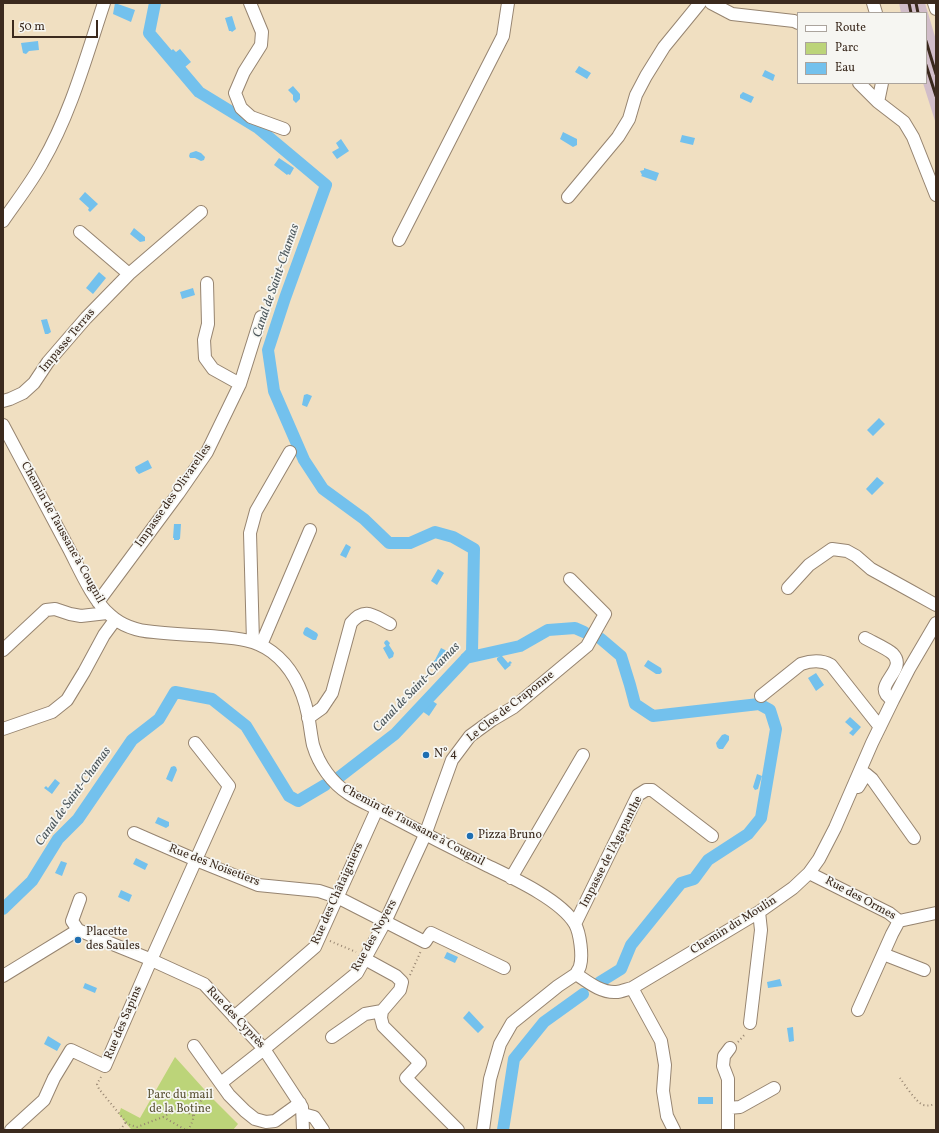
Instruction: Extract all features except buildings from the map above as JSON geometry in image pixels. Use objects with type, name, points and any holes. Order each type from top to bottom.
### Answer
[{"type":"street","points":[[3,221],[42,163],[58,132],[72,100],[104,3]]},
{"type":"street","points":[[250,3],[262,32],[261,45],[244,72],[235,93],[241,108],[251,117],[284,129]]},
{"type":"street","points":[[399,240],[503,36],[508,3]]},
{"type":"street","points":[[568,197],[618,137],[629,119],[636,95],[664,47],[700,3]]},
{"type":"street","points":[[711,3],[732,14],[797,22]]},
{"type":"street","points":[[934,3],[936,8]]},
{"type":"street","points":[[859,84],[878,102],[904,122],[913,137],[936,195]]},
{"type":"street","points":[[878,102],[882,84]]},
{"type":"street","name":"Impasse Terras","points":[[3,401],[23,393],[34,383],[48,362],[86,318],[129,274],[201,212]]},
{"type":"street","points":[[80,232],[129,274]]},
{"type":"street","points":[[207,283],[208,324],[204,340],[206,358],[213,369],[240,384]]},
{"type":"street","name":"Impasse des Olivarelles","points":[[98,602],[178,494],[207,452],[240,384],[261,317]]},
{"type":"street","name":"Chemin de Taussane à Cougnil","points":[[3,425],[7,441],[98,602],[111,616],[122,624],[137,629],[153,632],[242,638],[257,643],[270,650],[281,659],[298,683],[308,718],[313,745],[319,760],[327,773],[337,784],[349,794],[425,835],[511,878],[552,901],[567,914],[575,924],[579,936],[581,958],[580,967],[576,974]]},
{"type":"street","points":[[257,643],[250,533],[256,511],[290,452]]},
{"type":"street","points":[[257,643],[310,530]]},
{"type":"street","points":[[788,588],[809,565],[832,549],[847,551],[856,556],[871,569],[936,604]]},
{"type":"street","name":"Le Clos de Craponne","points":[[425,835],[452,760],[470,736],[492,720],[514,707],[587,646],[605,614],[570,579]]},
{"type":"street","points":[[3,650],[46,610],[55,609],[81,616],[111,616],[104,635],[67,700],[52,712],[3,730]]},
{"type":"street","points":[[308,718],[322,708],[332,693],[351,623],[355,618],[362,614],[370,614],[390,624]]},
{"type":"street","name":"Chemin du Moulin","points":[[576,974],[605,991],[616,992],[632,988],[759,912],[793,888],[809,873],[819,859],[835,828],[893,700],[936,623]]},
{"type":"street","points":[[865,638],[892,653],[897,660],[897,666],[884,689],[887,697],[893,700]]},
{"type":"street","points":[[761,696],[800,664],[806,662],[826,662],[831,665],[880,726]]},
{"type":"street","name":"Rue des Sapins","points":[[10,1130],[44,1100],[54,1078],[71,1050],[105,1066],[229,786],[195,743]]},
{"type":"street","points":[[511,878],[583,755]]},
{"type":"street","points":[[835,828],[866,774],[872,779],[914,838]]},
{"type":"street","name":"Impasse de l'Agapanthe","points":[[575,924],[638,795],[646,790],[652,790],[712,836]]},
{"type":"street","name":"Rue des Châtaigniers","points":[[234,1017],[315,947],[377,809]]},
{"type":"street","name":"Rue des Noisetiers","points":[[134,833],[258,885],[319,890],[337,897],[425,942]]},
{"type":"street","name":"Rue des Noyers","points":[[221,1083],[357,973],[385,922],[425,835]]},
{"type":"street","name":"Rue des Ormes","points":[[809,873],[889,913],[899,921],[936,913]]},
{"type":"street","points":[[3,976],[78,930],[72,921],[80,899]]},
{"type":"street","points":[[750,1023],[761,930],[759,912]]},
{"type":"street","points":[[858,1010],[899,921]]},
{"type":"street","name":"Rue des Cyprès","points":[[78,930],[204,984],[264,1049],[301,1109]]},
{"type":"street","points":[[425,942],[431,933],[504,968]]},
{"type":"street","points":[[883,954],[924,970]]},
{"type":"street","points":[[365,959],[396,976],[402,982],[400,990],[382,1011],[381,1018],[384,1026],[420,1063],[406,1078],[458,1130]]},
{"type":"street","points":[[483,1130],[490,1079],[500,1044],[512,1023],[558,986],[576,974]]},
{"type":"street","points":[[632,988],[661,1041],[665,1065],[663,1090],[668,1116],[674,1130]]},
{"type":"street","points":[[332,1037],[364,1014],[382,1011]]},
{"type":"street","points":[[194,1046],[229,1095],[245,1111],[256,1119],[266,1122],[275,1120],[301,1109]]},
{"type":"street","points":[[728,1130],[728,1079],[724,1066],[724,1056],[730,1048]]},
{"type":"street","points":[[728,1108],[740,1106],[774,1088]]},
{"type":"street","points":[[301,1109],[303,1130]]},
{"type":"street","points":[[301,1109],[314,1117],[323,1130]]},
{"type":"street","points":[[3,1126],[10,1130]]},
{"type":"path","points":[[320,937],[358,953],[365,959]]},
{"type":"path","points":[[402,982],[412,973],[425,942]]},
{"type":"path","points":[[730,1048],[741,1040],[748,1031],[750,1023]]},
{"type":"path","points":[[105,1066],[97,1084],[98,1089],[130,1125],[136,1127],[175,1111],[184,1111],[194,1116]]},
{"type":"path","points":[[900,1078],[918,1101],[923,1105],[930,1106],[936,1104]]},
{"type":"path","points":[[163,1117],[188,1129],[196,1108],[202,1099],[221,1083]]},
{"type":"path","points":[[120,1130],[126,1122]]},
{"type":"shaded area","points":[[899,3],[925,3],[936,40],[936,124],[923,84],[927,84],[927,12],[901,12]]},
{"type":"green space","name":"Parc du mail de la Botine","points":[[175,1057],[238,1124],[233,1130],[132,1130],[130,1128],[119,1114],[121,1108],[140,1118]]},
{"type":"water","points":[[115,3],[135,10],[131,22],[113,14]]},
{"type":"water","points":[[232,16],[236,29],[232,32],[229,31],[225,18]]},
{"type":"water","points":[[38,41],[39,50],[29,51],[26,54],[23,53],[21,43]]},
{"type":"water","points":[[173,49],[176,52],[180,49],[191,62],[185,67],[171,51]]},
{"type":"water","points":[[579,66],[591,73],[587,79],[575,72]]},
{"type":"water","points":[[765,70],[775,75],[773,81],[762,76]]},
{"type":"water","points":[[293,86],[300,94],[300,99],[296,103],[293,100],[293,95],[288,90]]},
{"type":"water","points":[[743,92],[754,97],[751,103],[740,98],[740,95]]},
{"type":"water","points":[[563,132],[577,139],[577,145],[573,147],[560,139]]},
{"type":"water","points":[[682,135],[695,138],[693,145],[680,142]]},
{"type":"water","points":[[341,139],[349,151],[337,159],[332,152],[339,148],[336,143]]},
{"type":"water","points":[[196,151],[205,157],[204,160],[201,161],[195,158],[190,158],[190,153]]},
{"type":"water","points":[[279,158],[294,168],[290,175],[287,175],[274,165]]},
{"type":"water","points":[[644,168],[659,173],[656,181],[641,176],[640,171],[644,170]]},
{"type":"water","points":[[85,192],[98,204],[90,212],[88,210],[89,208],[79,199]]},
{"type":"water","points":[[134,228],[145,237],[145,241],[140,242],[130,234]]},
{"type":"water","points":[[99,272],[106,278],[93,294],[86,288]]},
{"type":"water","points":[[193,288],[195,295],[182,299],[180,292]]},
{"type":"water","points":[[47,319],[51,332],[45,334],[41,320]]},
{"type":"water","points":[[307,394],[312,396],[307,407],[302,405],[304,395]]},
{"type":"water","points":[[879,418],[885,424],[873,436],[867,430]]},
{"type":"water","points":[[148,460],[152,468],[139,474],[135,467]]},
{"type":"water","points":[[877,477],[884,483],[872,495],[866,489]]},
{"type":"water","points":[[174,524],[181,524],[179,540],[174,540],[173,538]]},
{"type":"water","points":[[346,544],[351,547],[346,558],[340,555]]},
{"type":"water","points":[[438,569],[444,573],[437,585],[431,581]]},
{"type":"water","points":[[307,627],[317,633],[318,635],[316,640],[304,635],[303,633]]},
{"type":"water","points":[[387,640],[390,643],[389,645],[394,653],[393,657],[389,659],[383,648],[386,646],[384,643]]},
{"type":"water","points":[[441,648],[449,652],[441,667],[438,665],[434,668],[431,663],[435,660]]},
{"type":"water","points":[[500,656],[502,656],[508,663],[510,661],[512,663],[505,670],[497,660]]},
{"type":"water","points":[[648,660],[661,668],[662,672],[660,674],[656,674],[644,666]]},
{"type":"water","points":[[816,673],[824,685],[816,691],[808,678]]},
{"type":"water","points":[[431,700],[437,704],[429,716],[422,711]]},
{"type":"water","points":[[850,717],[861,727],[853,736],[849,733],[853,729],[845,722]]},
{"type":"water","points":[[725,734],[729,736],[729,740],[723,749],[719,749],[716,743],[722,735]]},
{"type":"water","points":[[174,766],[177,770],[172,782],[166,779],[171,767]]},
{"type":"water","points":[[757,774],[762,776],[758,789],[755,790],[753,787]]},
{"type":"water","points":[[55,779],[60,783],[52,794],[44,788],[46,786],[48,788]]},
{"type":"water","points":[[158,817],[169,822],[169,826],[166,828],[155,823]]},
{"type":"water","points":[[136,858],[148,864],[145,870],[133,864]]},
{"type":"water","points":[[61,861],[67,863],[62,876],[55,873]]},
{"type":"water","points":[[121,890],[132,895],[129,902],[118,897]]},
{"type":"water","points":[[447,952],[458,957],[455,963],[444,958]]},
{"type":"water","points":[[780,979],[782,986],[768,988],[767,982]]},
{"type":"water","points":[[85,983],[97,988],[95,993],[83,988]]},
{"type":"water","points":[[469,1011],[484,1027],[478,1033],[463,1018]]},
{"type":"water","points":[[793,1027],[794,1041],[789,1042],[787,1028]]},
{"type":"water","points":[[48,1036],[61,1044],[57,1051],[44,1044]]},
{"type":"water","points":[[698,1097],[713,1097],[713,1104],[698,1104]]},
{"type":"waterway","name":"Canal de Saint-Chamas","points":[[155,3],[149,33],[199,92],[258,128],[326,185],[285,298],[268,350],[274,391],[304,460],[323,489],[364,519],[389,543],[410,543],[435,532],[453,537],[474,549],[472,652],[395,734],[338,778]]},
{"type":"waterway","points":[[466,658],[520,646],[548,630],[575,628],[584,632]]},
{"type":"waterway","points":[[600,982],[621,969],[631,945],[681,883],[694,879],[708,860],[748,834],[761,818],[776,729],[770,710],[759,704],[653,716],[635,704],[621,656],[601,639]]},
{"type":"waterway","name":"Canal de Saint-Chamas","points":[[3,909],[32,881],[58,839],[78,819],[132,740],[159,719],[175,692],[212,699],[246,726],[289,796],[298,801],[325,785]]},
{"type":"waterway","points":[[503,1130],[514,1059],[544,1022],[583,994]]},
{"type":"railway","points":[[909,3],[911,12]]},
{"type":"railway","points":[[916,3],[918,12]]},
{"type":"railway","points":[[927,44],[936,74]]},
{"type":"railway","points":[[927,68],[936,96]]},
{"type":"place","name":"N° 4","points":[[426,755]]},
{"type":"place","name":"Pizza Bruno","points":[[470,836]]},
{"type":"place","name":"Placette des Saules","points":[[78,940]]}]
